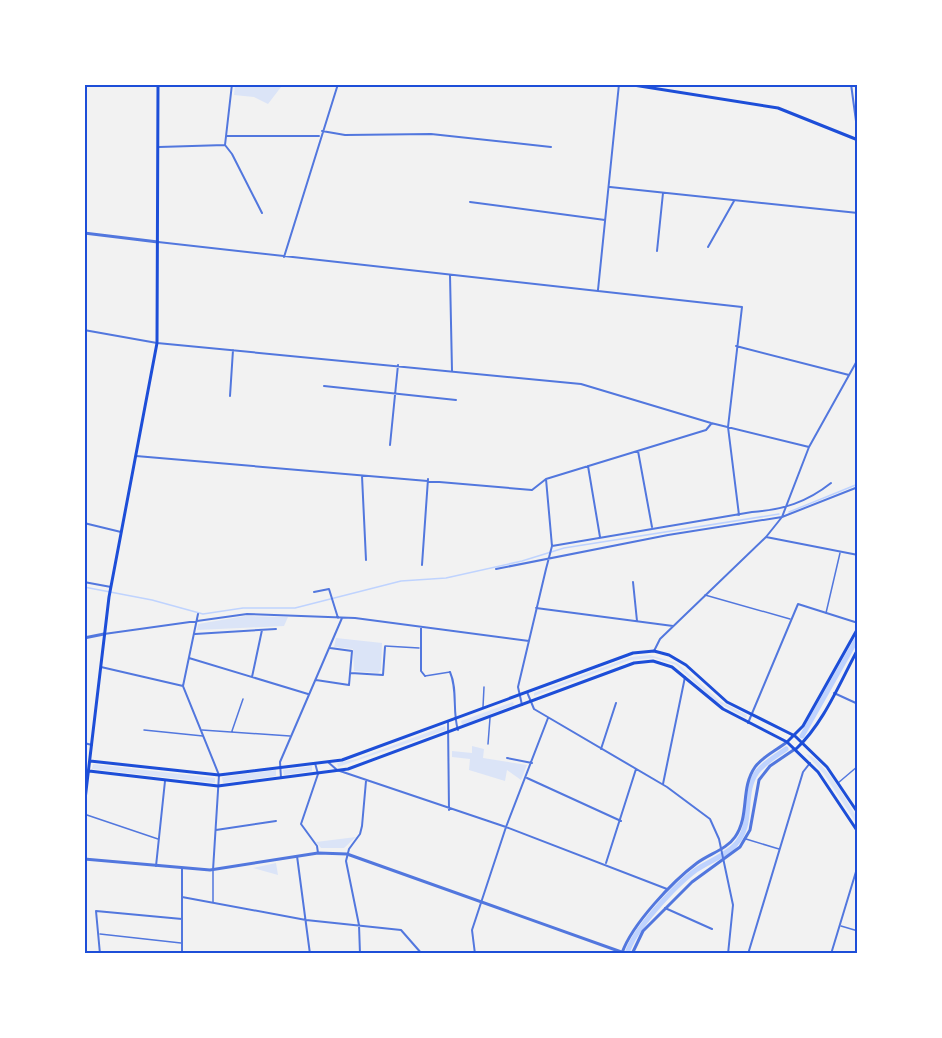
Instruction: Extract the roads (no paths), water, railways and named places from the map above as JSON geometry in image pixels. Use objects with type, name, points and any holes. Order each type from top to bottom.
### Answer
[{"type":"main road","points":[[84,808],[110,591],[157,343],[158,84]]},
{"type":"main road","points":[[627,84],[778,108],[858,138]]},
{"type":"main road","points":[[787,742],[795,736],[858,628]]},
{"type":"main road","points":[[796,749],[803,742],[834,693],[858,649]]},
{"type":"main road","points":[[90,761],[219,775],[359,755],[633,653],[654,651],[678,660],[720,697],[803,742],[838,783],[858,813]]},
{"type":"main road","points":[[89,771],[219,786],[318,774],[348,768],[644,662],[662,662],[685,677],[716,705],[796,749],[810,763],[858,832]]},
{"type":"street","points":[[232,84],[225,145],[232,154],[262,213]]},
{"type":"street","points":[[284,257],[338,84]]},
{"type":"street","points":[[598,290],[619,84]]},
{"type":"street","points":[[851,84],[858,138]]},
{"type":"street","points":[[322,130],[345,135],[431,134],[551,147]]},
{"type":"street","points":[[226,136],[320,136]]},
{"type":"street","points":[[159,147],[225,145]]},
{"type":"street","points":[[610,187],[858,213]]},
{"type":"street","points":[[657,251],[663,193]]},
{"type":"street","points":[[708,247],[734,201]]},
{"type":"street","points":[[470,202],[605,220]]},
{"type":"street","points":[[84,233],[742,307],[728,427],[739,515]]},
{"type":"street","points":[[450,275],[452,371]]},
{"type":"street","points":[[84,330],[157,343],[398,364],[581,384],[711,423],[809,447]]},
{"type":"street","points":[[736,346],[849,375]]},
{"type":"street","points":[[230,396],[233,350]]},
{"type":"street","points":[[654,651],[660,639],[766,537],[782,517],[809,447],[858,359]]},
{"type":"street","points":[[390,445],[398,364]]},
{"type":"street","points":[[324,386],[456,400]]},
{"type":"street","points":[[136,456],[362,476],[428,479],[532,490],[546,479],[706,430],[711,423]]},
{"type":"street","points":[[638,451],[652,529]]},
{"type":"street","points":[[588,466],[600,538]]},
{"type":"street","points":[[362,476],[366,560]]},
{"type":"street","points":[[422,565],[428,479]]},
{"type":"street","points":[[522,705],[519,696],[529,641],[552,552],[546,479]]},
{"type":"street","points":[[496,569],[600,538],[787,508],[815,496],[831,483]]},
{"type":"street","points":[[552,552],[782,517],[858,488]]},
{"type":"street","points":[[84,523],[121,532]]},
{"type":"street","points":[[766,537],[858,555]]},
{"type":"street","points":[[84,582],[110,591]]},
{"type":"street","points":[[633,582],[637,622]]},
{"type":"street","points":[[281,779],[279,767],[340,618],[329,589],[314,592]]},
{"type":"street","points":[[748,723],[798,604],[858,623]]},
{"type":"street","points":[[536,608],[673,626]]},
{"type":"street","points":[[84,638],[247,614],[340,618],[529,641]]},
{"type":"street","points":[[198,615],[183,686],[219,775],[213,870]]},
{"type":"street","points":[[421,627],[421,671],[425,676]]},
{"type":"street","points":[[194,634],[276,629]]},
{"type":"street","points":[[252,677],[262,630]]},
{"type":"street","points":[[316,680],[349,685],[352,651],[329,647]]},
{"type":"street","points":[[351,673],[383,675],[385,647]]},
{"type":"street","points":[[189,658],[308,694]]},
{"type":"street","points":[[101,667],[183,686]]},
{"type":"street","points":[[450,672],[454,680],[455,720],[458,730]]},
{"type":"street","points":[[663,784],[685,677]]},
{"type":"street","points":[[527,692],[534,709],[663,784],[710,819],[721,850],[734,905],[728,954]]},
{"type":"street","points":[[834,693],[858,704]]},
{"type":"street","points":[[601,749],[616,703]]},
{"type":"street","points":[[475,954],[472,930],[506,827],[527,778],[548,718]]},
{"type":"street","points":[[448,722],[449,810]]},
{"type":"street","points":[[84,859],[213,870],[318,853],[347,854],[624,953],[631,932],[669,890],[695,864],[721,850],[731,841],[738,831],[745,789],[754,768],[787,742]]},
{"type":"street","points":[[84,743],[92,745]]},
{"type":"street","points":[[632,954],[643,931],[665,908],[700,874],[746,839],[759,780],[770,766],[796,749]]},
{"type":"street","points":[[507,758],[532,763]]},
{"type":"street","points":[[328,761],[330,766],[337,770],[366,781],[506,827],[606,863],[669,890]]},
{"type":"street","points":[[315,763],[318,774],[302,824],[317,846],[318,853]]},
{"type":"street","points":[[748,954],[803,772],[810,763]]},
{"type":"street","points":[[606,863],[636,769]]},
{"type":"street","points":[[527,778],[621,821]]},
{"type":"street","points":[[156,866],[165,781]]},
{"type":"street","points":[[360,954],[359,925],[346,861],[347,854],[360,834],[366,781]]},
{"type":"street","points":[[216,830],[276,821]]},
{"type":"street","points":[[297,856],[310,954]]},
{"type":"street","points":[[831,954],[858,865]]},
{"type":"street","points":[[182,868],[182,954]]},
{"type":"street","points":[[182,897],[306,921],[401,930],[422,954]]},
{"type":"street","points":[[665,908],[712,929]]},
{"type":"street","points":[[100,954],[96,911],[182,919]]},
{"type":"lane","points":[[826,613],[841,552]]},
{"type":"lane","points":[[705,595],[791,619]]},
{"type":"lane","points":[[385,647],[421,648]]},
{"type":"lane","points":[[425,676],[450,672]]},
{"type":"lane","points":[[483,709],[484,687]]},
{"type":"lane","points":[[232,732],[243,699]]},
{"type":"lane","points":[[488,744],[490,717]]},
{"type":"lane","points":[[144,730],[204,736]]},
{"type":"lane","points":[[201,730],[291,736]]},
{"type":"lane","points":[[838,783],[858,766]]},
{"type":"lane","points":[[84,814],[159,839]]},
{"type":"lane","points":[[746,839],[780,849]]},
{"type":"lane","points":[[213,870],[213,903]]},
{"type":"lane","points":[[840,925],[858,931]]},
{"type":"lane","points":[[98,934],[182,943]]},
{"type":"waterway","points":[[789,512],[858,484]]},
{"type":"waterway","points":[[84,587],[152,600],[203,614],[243,608],[295,608],[401,581],[446,578],[522,561],[564,548],[779,514]]},
{"type":"waterway","points":[[802,736],[858,637]]},
{"type":"waterway","points":[[627,954],[637,933],[667,897],[696,870],[735,845],[745,828],[752,781],[764,765],[786,749]]}]
